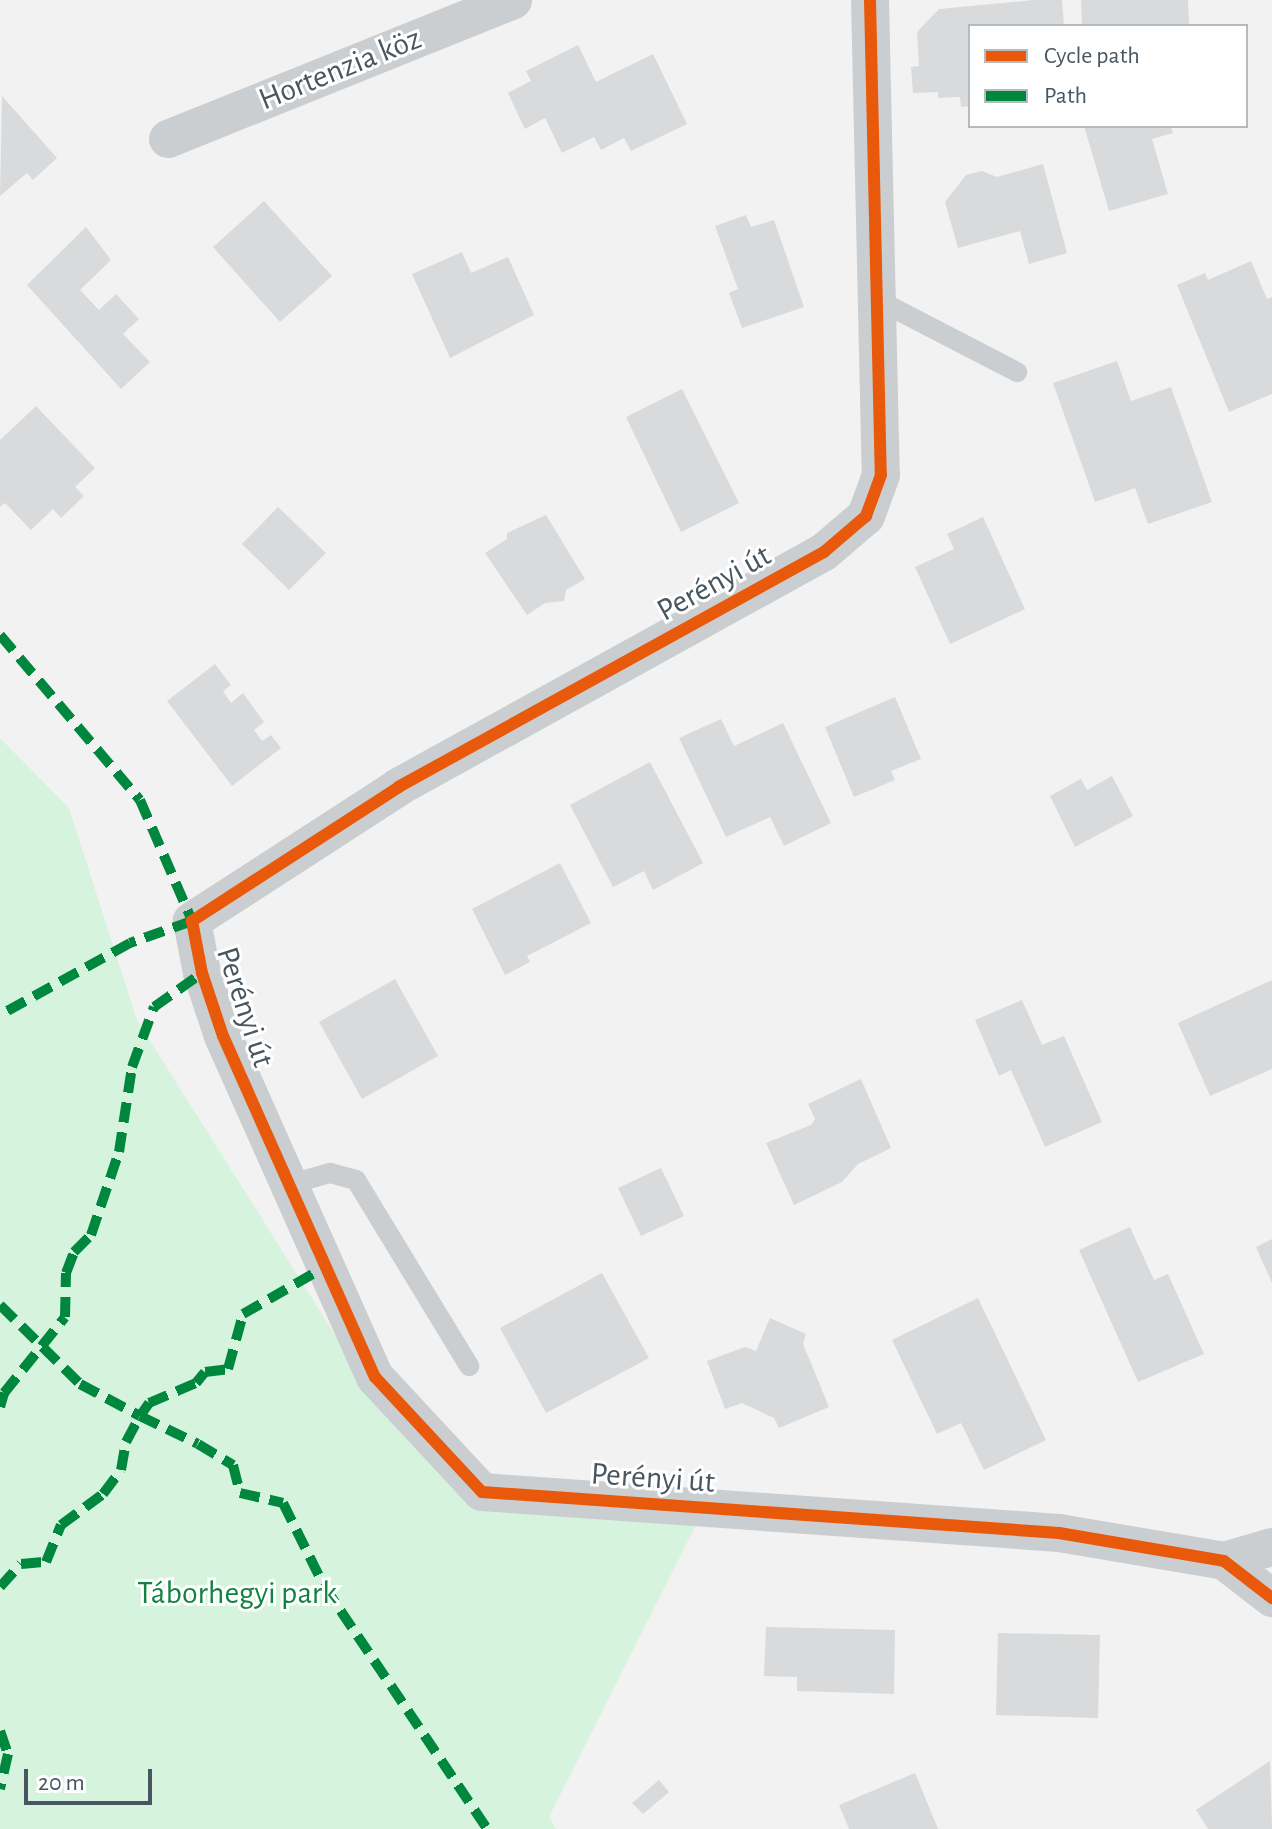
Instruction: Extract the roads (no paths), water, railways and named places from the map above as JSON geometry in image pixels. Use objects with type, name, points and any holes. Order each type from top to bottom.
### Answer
[{"type":"street","name":"Hortenzia köz","points":[[168,139],[513,0]]},
{"type":"street","name":"Perényi út","points":[[870,0],[881,475],[866,516],[824,552],[399,787],[192,921],[223,1036],[375,1377],[482,1492],[1059,1533],[1224,1561],[1272,1547]]},
{"type":"street","name":"Perényi út","points":[[1224,1561],[1272,1598]]},
{"type":"lane","points":[[876,299],[1017,372]]},
{"type":"lane","points":[[287,1185],[330,1173],[356,1180],[469,1366]]},
{"type":"park label","name":"Táborhegyi park","points":[[237,1593]]}]
